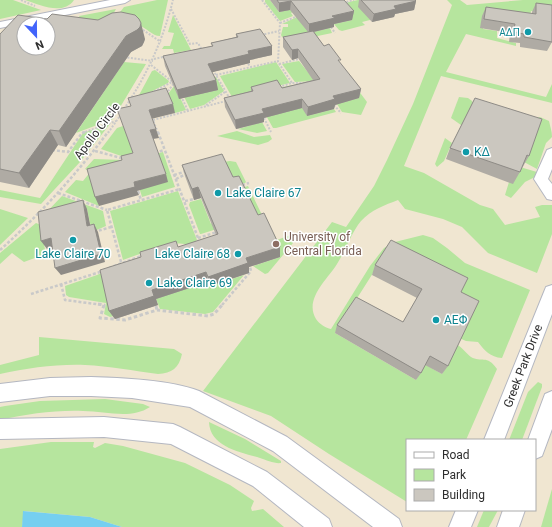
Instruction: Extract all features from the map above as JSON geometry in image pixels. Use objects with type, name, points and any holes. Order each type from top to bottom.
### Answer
[{"type":"street","points":[[0,25],[89,4],[125,0]]},
{"type":"street","points":[[552,153],[541,179],[552,195]]},
{"type":"street","name":"Greek Park Drive","points":[[494,439],[552,292]]},
{"type":"street","points":[[0,393],[58,386],[102,386],[192,398],[280,444],[391,527]]},
{"type":"street","points":[[536,446],[552,401]]},
{"type":"street","points":[[0,429],[104,426],[173,434],[260,479],[321,527]]},
{"type":"street","points":[[460,527],[467,511]]},
{"type":"street","points":[[508,527],[514,511]]},
{"type":"path","name":"Apollo Circle","points":[[0,250],[58,193],[95,151],[128,104],[151,65],[161,42],[173,0]]},
{"type":"path","points":[[263,0],[280,23],[278,61],[292,83]]},
{"type":"path","points":[[339,3],[354,0]]},
{"type":"path","points":[[171,8],[190,44],[198,43],[204,54]]},
{"type":"path","points":[[280,23],[302,15]]},
{"type":"path","points":[[136,26],[144,29],[161,42]]},
{"type":"path","points":[[331,28],[336,33]]},
{"type":"path","points":[[257,36],[279,31]]},
{"type":"path","points":[[194,50],[208,47]]},
{"type":"path","points":[[123,57],[153,60],[174,54]]},
{"type":"path","points":[[279,64],[298,59]]},
{"type":"path","points":[[209,74],[216,74],[278,61]]},
{"type":"path","points":[[248,64],[251,67]]},
{"type":"path","points":[[151,65],[174,83]]},
{"type":"path","points":[[211,67],[230,100]]},
{"type":"path","points":[[277,87],[292,83],[311,82]]},
{"type":"path","points":[[147,95],[174,83]]},
{"type":"path","points":[[162,99],[174,83]]},
{"type":"path","points":[[179,91],[188,111]]},
{"type":"path","points":[[205,106],[225,92]]},
{"type":"path","points":[[196,245],[199,242],[198,238],[153,120],[236,98]]},
{"type":"path","points":[[128,104],[134,101]]},
{"type":"path","points":[[334,105],[341,113]]},
{"type":"path","points":[[264,118],[271,132]]},
{"type":"path","points":[[47,149],[68,152],[82,133],[116,121]]},
{"type":"path","points":[[151,154],[164,150]]},
{"type":"path","points":[[95,151],[127,160],[128,164]]},
{"type":"path","points":[[174,175],[189,172],[176,179]]},
{"type":"path","points":[[242,186],[249,183]]},
{"type":"path","points":[[58,193],[107,210],[180,189]]},
{"type":"path","points":[[138,191],[141,200]]},
{"type":"path","points":[[185,201],[194,199]]},
{"type":"path","points":[[107,210],[121,262]]},
{"type":"path","points":[[92,232],[112,227]]},
{"type":"path","points":[[198,238],[221,231]]},
{"type":"path","points":[[31,294],[96,273],[121,262],[147,254]]},
{"type":"path","points":[[140,256],[142,262]]},
{"type":"path","points":[[61,284],[65,300],[104,305],[100,318],[125,320],[157,310],[208,316],[214,314],[252,271],[250,267]]},
{"type":"path","points":[[156,306],[157,310]]},
{"type":"shaded area","name":"University of Central Florida","points":[[0,0],[552,0],[552,527],[0,527]]},
{"type":"green space","points":[[0,0],[13,0],[41,10],[0,19]]},
{"type":"green space","points":[[25,0],[74,0],[69,5],[64,7],[51,8]]},
{"type":"green space","points":[[157,0],[168,0],[160,36],[154,35],[143,27],[137,25],[111,24],[124,7]]},
{"type":"green space","points":[[265,0],[270,0],[279,12],[305,6],[291,13],[293,16],[280,21]]},
{"type":"green space","points":[[358,0],[371,0],[370,20],[362,22],[365,25],[342,31],[339,30],[334,24],[352,20],[320,8]]},
{"type":"green space","points":[[447,0],[460,0],[467,5],[523,0],[552,0],[552,28],[549,14],[531,11],[529,23],[483,17],[483,29],[497,31],[497,38],[516,43],[516,46],[466,34],[446,72],[546,97],[552,84],[552,103],[441,76],[404,166],[424,173],[480,205],[493,209],[505,225],[540,217],[535,207],[552,205],[552,234],[537,273],[488,253],[462,227],[443,219],[405,209],[398,200],[374,211],[361,221],[354,231],[337,264],[318,290],[313,304],[313,312],[319,323],[331,329],[370,266],[384,248],[395,242],[423,235],[433,238],[465,263],[530,290],[502,358],[494,356],[488,353],[478,342],[466,341],[459,338],[387,251],[335,333],[416,380],[424,364],[442,374],[456,344],[471,357],[475,359],[487,360],[497,369],[466,439],[406,439],[406,501],[271,416],[203,391],[332,222],[346,227],[374,186],[413,104],[452,5]]},
{"type":"green space","points":[[116,9],[108,23],[81,20],[79,16]]},
{"type":"green space","points":[[173,15],[191,50],[174,53],[173,49],[162,49],[164,46],[170,46],[174,33],[168,32]]},
{"type":"green space","points":[[301,15],[309,33],[330,28],[332,33],[308,38],[282,37],[283,27],[288,27],[288,24],[282,24]]},
{"type":"green space","points":[[299,61],[315,81],[295,82],[282,64]]},
{"type":"green space","points":[[124,62],[146,64],[113,119],[76,133]]},
{"type":"green space","points":[[276,62],[290,83],[232,97],[220,76]]},
{"type":"green space","points":[[155,70],[169,81],[168,83],[139,98],[138,97],[152,71]]},
{"type":"green space","points":[[216,77],[224,91],[204,105],[190,109],[178,84]]},
{"type":"green space","points":[[322,82],[352,82],[367,102],[361,115],[342,112],[337,104],[359,98]]},
{"type":"green space","points":[[316,84],[307,116],[334,109],[336,112],[276,128],[273,128],[254,94],[292,85]]},
{"type":"green space","points":[[174,86],[186,110],[175,113],[165,98]]},
{"type":"green space","points":[[459,97],[468,98],[472,101],[489,135],[461,125],[451,118]]},
{"type":"green space","points":[[540,117],[549,121],[552,137],[546,143],[537,169],[524,162],[537,118]]},
{"type":"green space","points":[[262,122],[267,131],[257,133],[238,129]]},
{"type":"green space","points":[[110,124],[80,162],[41,204],[0,197],[0,190],[40,198],[83,133]]},
{"type":"green space","points":[[123,126],[134,152],[127,158],[101,149],[117,128]]},
{"type":"green space","points":[[237,131],[254,137],[270,135],[272,139],[258,145],[217,136]]},
{"type":"green space","points":[[445,138],[452,143],[444,161],[437,167],[435,164]]},
{"type":"green space","points":[[163,152],[175,187],[142,197],[131,160]]},
{"type":"green space","points":[[94,159],[123,160],[91,178],[99,206],[65,192],[76,180],[83,181],[91,171],[85,169]]},
{"type":"green space","points":[[223,162],[236,162],[246,182],[245,183],[233,186]]},
{"type":"green space","points":[[520,167],[537,172],[535,177],[525,182],[511,198],[505,195],[509,182],[513,183]]},
{"type":"green space","points":[[248,186],[262,215],[200,234],[189,205],[190,202],[201,199],[211,224],[241,188]]},
{"type":"green space","points":[[178,191],[197,240],[191,244],[176,244],[167,246],[123,260],[110,211]]},
{"type":"green space","points":[[62,196],[103,211],[106,226],[92,232],[87,209],[41,218]]},
{"type":"green space","points":[[0,209],[28,218],[0,245]]},
{"type":"green space","points":[[267,221],[277,240],[293,234],[293,243],[268,273],[265,274],[253,266],[280,257]]},
{"type":"green space","points":[[36,223],[41,225],[45,250],[50,250],[51,252],[24,262],[12,253],[0,264],[0,253]]},
{"type":"green space","points":[[197,251],[210,286],[244,275],[213,312],[205,314],[160,309],[156,299]]},
{"type":"green space","points":[[117,266],[114,316],[110,317],[104,314],[106,303],[69,297],[66,295],[65,286],[97,275]]},
{"type":"green space","points":[[39,337],[174,349],[182,354],[179,363],[174,369],[158,374],[103,366],[63,365],[0,374],[0,365],[39,355]]},
{"type":"green space","points":[[538,382],[542,384],[522,439],[509,439],[528,392]]},
{"type":"green space","points":[[105,399],[143,404],[150,407],[142,411],[126,414],[92,411],[62,411],[31,414],[0,420],[0,407],[5,406],[40,401]]},
{"type":"green space","points":[[209,422],[245,439],[281,461],[281,463],[270,462],[227,447],[220,443],[215,437]]},
{"type":"green space","points":[[51,442],[94,442],[93,447],[95,448],[105,443],[123,446],[185,463],[230,485],[254,501],[251,508],[252,511],[263,509],[284,527],[122,527],[90,517],[24,511],[22,527],[0,527],[0,449]]},
{"type":"green space","points":[[552,489],[552,527],[541,527]]},
{"type":"green space","points":[[484,511],[497,511],[489,527],[477,527]]},
{"type":"water","points":[[23,511],[90,517],[122,527],[22,527]]},
{"type":"building","points":[[277,0],[344,0],[354,11],[332,16],[335,18],[309,24],[291,1],[279,3]]},
{"type":"building","points":[[361,0],[416,1],[394,6],[396,9],[374,14]]},
{"type":"building","points":[[536,3],[552,5],[552,42],[524,37],[524,34],[513,32],[515,24],[484,19],[486,7],[536,14]]},
{"type":"building","points":[[121,12],[135,15],[141,23],[137,30],[126,36],[59,131],[50,130],[19,173],[0,169],[0,34],[16,17],[16,56],[56,56],[56,16],[50,16],[52,14],[98,20],[112,13]]},
{"type":"building","points":[[260,29],[272,46],[248,51],[249,54],[208,64],[216,80],[177,90],[163,56],[213,46],[211,43],[238,37],[236,34]]},
{"type":"building","points":[[313,31],[324,46],[329,44],[341,60],[338,60],[361,89],[333,96],[335,99],[308,107],[302,99],[262,109],[264,113],[235,120],[224,98],[253,91],[251,87],[277,80],[282,88],[320,79],[298,49],[292,50],[283,37]]},
{"type":"building","points":[[166,88],[173,104],[149,110],[156,129],[150,130],[166,174],[134,182],[135,187],[95,197],[87,169],[122,160],[121,156],[133,153],[117,109],[131,106],[128,98]]},
{"type":"building","points":[[475,98],[542,119],[529,156],[527,155],[520,172],[450,148]]},
{"type":"building","points":[[222,154],[233,177],[239,176],[258,215],[264,213],[280,247],[246,258],[248,263],[208,277],[206,272],[152,290],[154,296],[109,311],[100,270],[141,257],[140,252],[176,241],[178,247],[218,234],[198,187],[192,189],[182,165]]},
{"type":"building","name":"Lake Claire 70","points":[[83,200],[87,226],[94,224],[101,254],[55,268],[51,238],[41,241],[38,212]]},
{"type":"building","name":"AEΦ","points":[[391,240],[468,278],[461,292],[479,301],[448,366],[430,356],[421,373],[337,325],[356,297],[403,322],[422,289],[375,265]]},
{"type":"place","name":"ΑΔΠ","points":[[528,32]]},
{"type":"place","name":"ΚΔ","points":[[466,152]]},
{"type":"place","name":"Lake Claire 67","points":[[218,193]]},
{"type":"place","name":"Lake Claire 70","points":[[73,240]]},
{"type":"place","name":"University of Central Florida","points":[[276,244]]},
{"type":"place","name":"Lake Claire 68","points":[[238,254]]},
{"type":"place","name":"Lake Claire 69","points":[[149,283]]},
{"type":"place","name":"AEΦ","points":[[436,320]]}]
